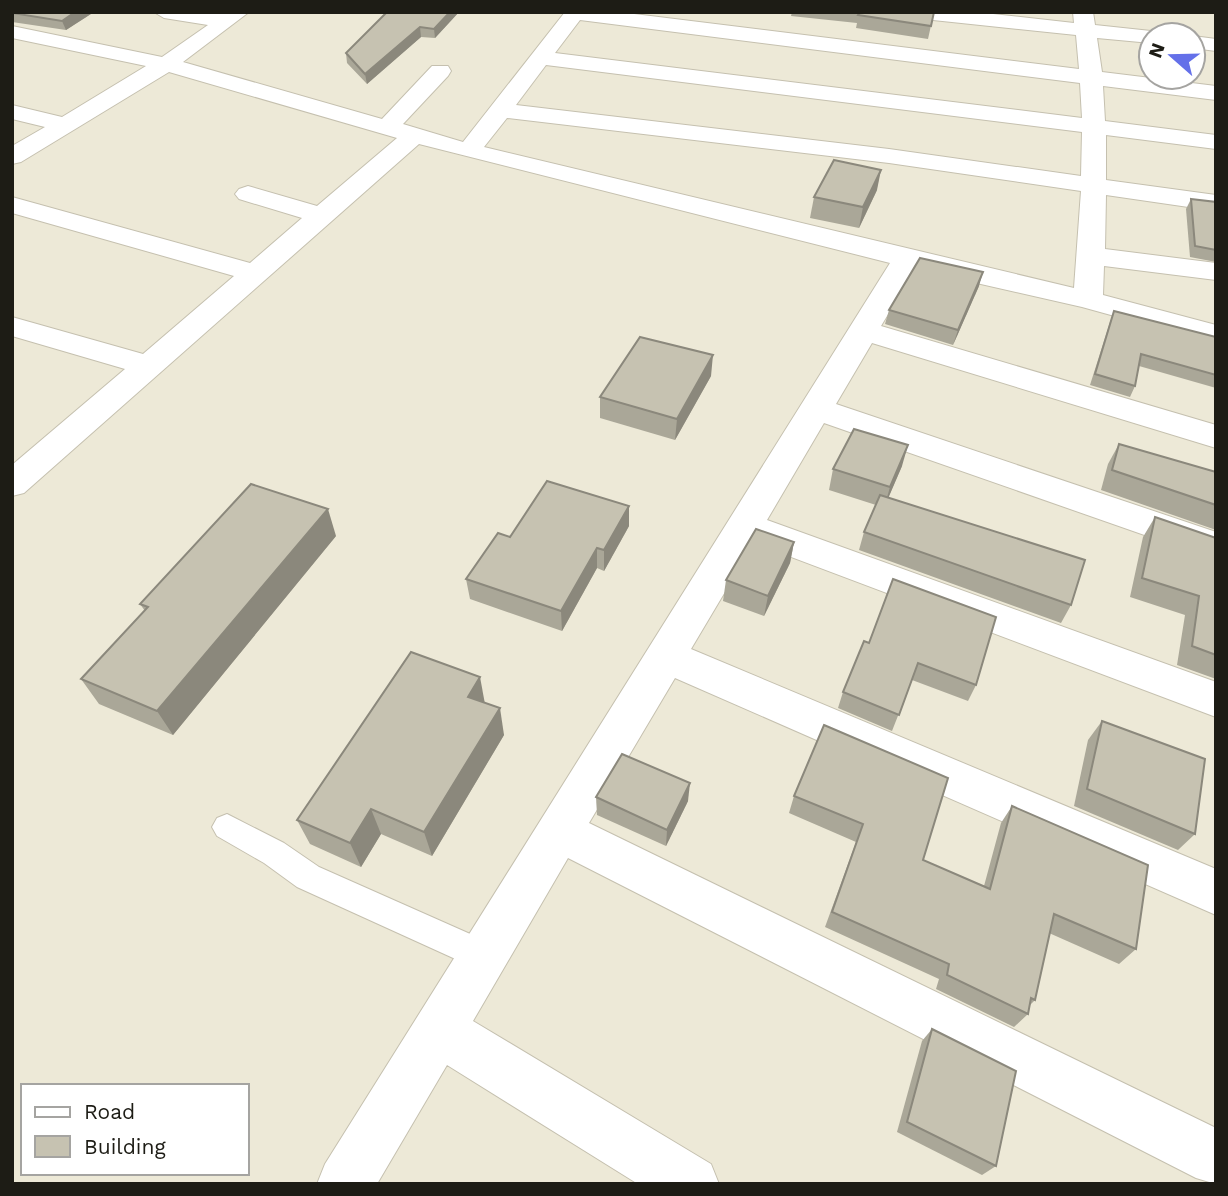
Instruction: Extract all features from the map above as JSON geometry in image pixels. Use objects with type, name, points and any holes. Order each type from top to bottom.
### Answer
[{"type":"street","points":[[164,12],[233,17]]},
{"type":"street","points":[[758,37],[770,12]]},
{"type":"street","points":[[915,12],[1085,21],[1137,34]]},
{"type":"street","points":[[469,151],[572,13],[1216,93]]},
{"type":"street","points":[[12,157],[166,64],[233,17]]},
{"type":"street","points":[[1085,21],[1091,77],[1095,188],[1088,300]]},
{"type":"street","points":[[12,32],[166,64],[469,151],[907,259],[1088,300],[1216,335]]},
{"type":"street","points":[[540,58],[1216,142]]},
{"type":"street","points":[[12,484],[323,216],[402,130],[440,71]]},
{"type":"street","points":[[499,110],[889,156],[1095,188],[1216,203]]},
{"type":"street","points":[[12,112],[66,125]]},
{"type":"street","points":[[248,194],[323,216]]},
{"type":"street","points":[[12,205],[257,274]]},
{"type":"street","points":[[1091,256],[1216,272]]},
{"type":"street","points":[[345,1184],[907,259]]},
{"type":"street","points":[[12,326],[147,365]]},
{"type":"street","points":[[864,331],[1216,437]]},
{"type":"street","points":[[816,410],[1216,546]]},
{"type":"street","points":[[746,526],[1216,701]]},
{"type":"street","points":[[666,656],[1216,892]]},
{"type":"street","points":[[560,831],[1216,1158]]},
{"type":"street","points":[[438,1030],[691,1184]]},
{"type":"lane","points":[[227,827],[274,853],[308,877],[485,956]]},
{"type":"building","points":[[12,12],[75,12],[62,21]]},
{"type":"building","points":[[387,12],[450,12],[434,29],[420,27],[365,74],[346,53]]},
{"type":"building","points":[[860,12],[934,12],[931,26],[858,15]]},
{"type":"building","points":[[834,160],[881,170],[863,207],[814,197]]},
{"type":"building","points":[[1191,199],[1216,202],[1216,250],[1195,246]]},
{"type":"building","points":[[920,258],[983,272],[958,330],[889,310]]},
{"type":"building","points":[[1114,311],[1216,337],[1216,375],[1141,354],[1135,386],[1095,374]]},
{"type":"building","points":[[640,337],[713,355],[677,419],[600,397]]},
{"type":"building","points":[[854,429],[908,445],[890,487],[833,469]]},
{"type":"building","points":[[1119,444],[1216,472],[1216,505],[1112,470]]},
{"type":"building","points":[[547,481],[629,506],[604,550],[597,548],[561,611],[466,579],[498,533],[510,537]]},
{"type":"building","points":[[251,484],[328,509],[157,711],[81,679],[148,607],[140,604]]},
{"type":"building","points":[[880,495],[1085,560],[1071,605],[864,532]]},
{"type":"building","points":[[1155,517],[1216,538],[1216,655],[1192,646],[1199,596],[1142,578]]},
{"type":"building","points":[[756,529],[794,542],[768,596],[726,580]]},
{"type":"building","points":[[893,579],[996,617],[976,685],[918,663],[899,715],[843,692],[864,641],[869,643]]},
{"type":"building","points":[[411,652],[480,677],[468,697],[500,708],[424,832],[371,809],[350,843],[297,820]]},
{"type":"building","points":[[1102,721],[1205,759],[1195,834],[1087,789]]},
{"type":"building","points":[[824,725],[948,778],[923,860],[990,889],[1012,806],[1148,865],[1136,949],[1054,914],[1035,1000],[1031,998],[1028,1014],[947,975],[949,964],[832,912],[863,824],[794,796]]},
{"type":"building","points":[[622,754],[690,783],[667,830],[596,797]]},
{"type":"building","points":[[932,1029],[1016,1071],[996,1166],[907,1122]]}]
